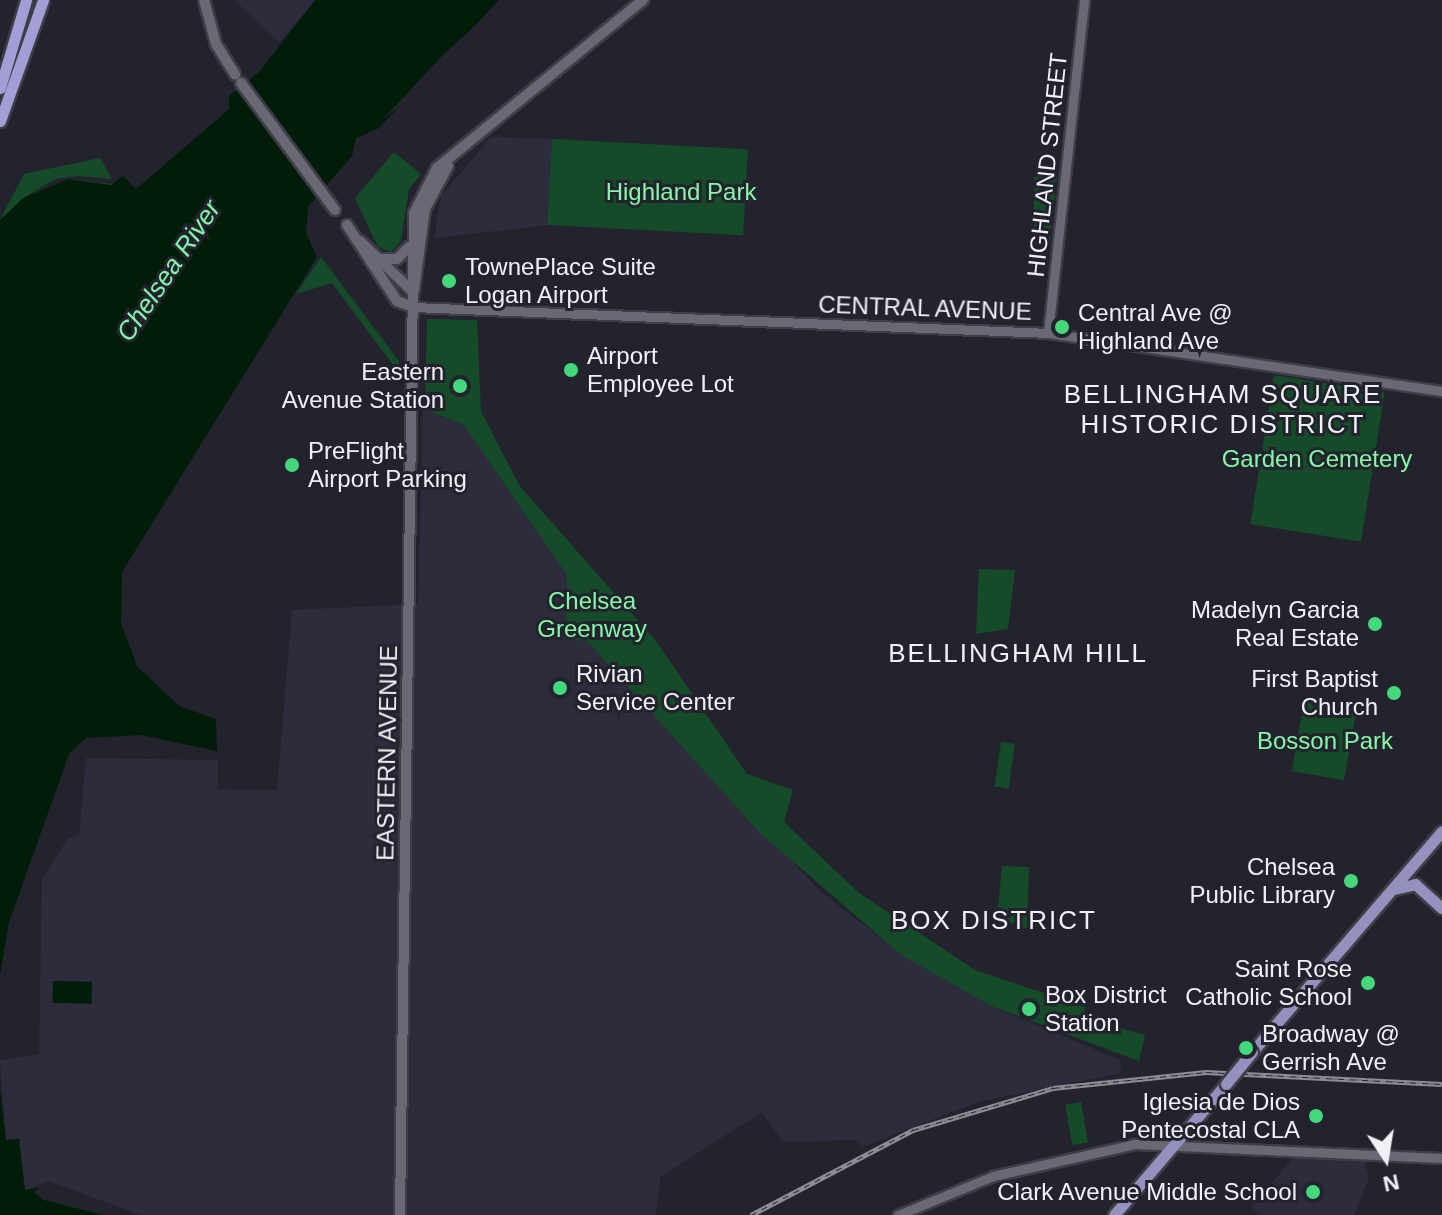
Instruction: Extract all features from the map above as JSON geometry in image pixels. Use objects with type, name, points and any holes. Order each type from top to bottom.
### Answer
[{"type":"highway","points":[[0,88],[26,0]]},
{"type":"highway","points":[[0,121],[43,0]]},
{"type":"main road","points":[[204,0],[235,75],[407,306]]},
{"type":"main road","points":[[414,292],[410,245],[424,186],[460,152],[643,0]]},
{"type":"main road","points":[[414,292],[425,209],[460,152]]},
{"type":"main road","points":[[371,259],[397,259],[410,245]]},
{"type":"main road","points":[[371,259],[414,292]]},
{"type":"main road","name":"EASTERN AVENUE","points":[[400,1215],[407,306],[414,292]]},
{"type":"main road","points":[[1114,1215],[1442,831]]},
{"type":"main road","points":[[1415,884],[1418,860]]},
{"type":"main road","points":[[1390,892],[1415,884]]},
{"type":"main road","points":[[1415,884],[1442,908]]},
{"type":"street","name":"HIGHLAND STREET","points":[[1048,333],[1084,0]]},
{"type":"street","points":[[414,292],[430,308]]},
{"type":"street","name":"CENTRAL AVENUE","points":[[407,306],[1048,333],[1442,391]]},
{"type":"street","points":[[898,1215],[1052,1159],[1176,1142],[1442,1158]]},
{"type":"shaded area","points":[[234,0],[317,0],[279,42]]},
{"type":"shaded area","points":[[491,137],[552,139],[549,225],[434,238],[441,196]]},
{"type":"shaded area","points":[[423,410],[463,424],[567,575],[566,639],[587,641],[820,891],[901,954],[991,1006],[1120,1060],[1121,1073],[981,1101],[862,1147],[858,1140],[783,1142],[762,1112],[660,1177],[656,1215],[141,1215],[48,1181],[25,1190],[19,1139],[6,1140],[0,1060],[39,1054],[42,880],[68,838],[79,836],[86,758],[218,760],[218,789],[277,790],[292,610],[418,604]]},
{"type":"shaded area","name":"Clark Avenue Middle School","points":[[1295,1156],[1364,1160],[1369,1178],[1354,1215],[1261,1215],[1251,1207]]},
{"type":"green space","name":"Highland Park","points":[[552,139],[748,149],[743,235],[547,225]]},
{"type":"green space","points":[[394,152],[421,174],[409,189],[401,241],[391,252],[378,247],[355,198]]},
{"type":"green space","points":[[100,158],[112,179],[78,176],[55,179],[23,198],[68,179],[113,184],[115,191],[0,220],[24,174]]},
{"type":"green space","points":[[1034,177],[1057,177],[1050,244],[1034,243]]},
{"type":"green space","points":[[321,257],[399,361],[399,373],[332,283],[296,294]]},
{"type":"green space","name":"Chelsea Greenway","points":[[427,319],[477,320],[481,411],[519,485],[656,641],[747,774],[793,790],[784,822],[859,893],[975,970],[1085,1007],[1083,1018],[1145,1035],[1139,1061],[991,1006],[900,954],[761,834],[587,641],[565,639],[567,575],[463,424],[425,410]]},
{"type":"green space","name":"Garden Cemetery","points":[[1274,375],[1385,393],[1361,542],[1250,524]]},
{"type":"green space","points":[[979,569],[1015,570],[1008,629],[976,634]]},
{"type":"green space","name":"Bosson Park","points":[[1304,702],[1356,711],[1344,780],[1292,771]]},
{"type":"green space","points":[[1001,742],[1015,744],[1009,789],[995,787]]},
{"type":"green space","points":[[1002,866],[1029,867],[1027,928],[997,919]]},
{"type":"green space","points":[[1081,1102],[1088,1142],[1072,1145],[1065,1105]]},
{"type":"water","name":"Chelsea River","points":[[315,0],[499,0],[379,128],[356,138],[352,156],[308,207],[306,233],[317,257],[122,572],[121,624],[137,666],[179,706],[216,719],[217,751],[141,735],[86,738],[69,754],[9,922],[0,975],[0,220],[23,198],[68,179],[111,185],[123,176],[136,189],[229,109],[229,96],[259,72]]},
{"type":"water","points":[[53,981],[92,982],[92,1004],[53,1003]]},
{"type":"water","points":[[0,1089],[6,1140],[19,1139],[25,1190],[39,1188],[34,1193],[44,1200],[103,1215],[0,1215]]},
{"type":"pier","points":[[503,0],[417,94],[384,118],[443,55]]},
{"type":"railway","points":[[751,1215],[913,1130],[1053,1088],[1206,1072],[1442,1084]]},
{"type":"place","name":"TownePlace Suite Logan Airport","points":[[449,281]]},
{"type":"place","name":"Central Ave @ Highland Ave","points":[[1062,327]]},
{"type":"place","name":"Airport Employee Lot","points":[[571,370]]},
{"type":"place","name":"Eastern Avenue Station","points":[[460,386]]},
{"type":"place","name":"PreFlight Airport Parking","points":[[292,465]]},
{"type":"place","name":"Madelyn Garcia Real Estate","points":[[1375,624]]},
{"type":"place","name":"Rivian Service Center","points":[[560,688]]},
{"type":"place","name":"First Baptist Church","points":[[1394,693]]},
{"type":"place","name":"Chelsea Public Library","points":[[1351,881]]},
{"type":"place","name":"Saint Rose Catholic School","points":[[1368,983]]},
{"type":"place","name":"Box District Station","points":[[1029,1009]]},
{"type":"place","name":"Broadway @ Gerrish Ave","points":[[1246,1048]]},
{"type":"place","name":"Iglesia de Dios Pentecostal CLA","points":[[1316,1116]]},
{"type":"place","name":"Clark Avenue Middle School","points":[[1313,1192]]},
{"type":"district","name":"BELLINGHAM SQUARE HISTORIC DISTRICT","points":[[1223,410]]},
{"type":"district","name":"BELLINGHAM HILL","points":[[1018,654]]},
{"type":"district","name":"BOX DISTRICT","points":[[994,921]]}]
